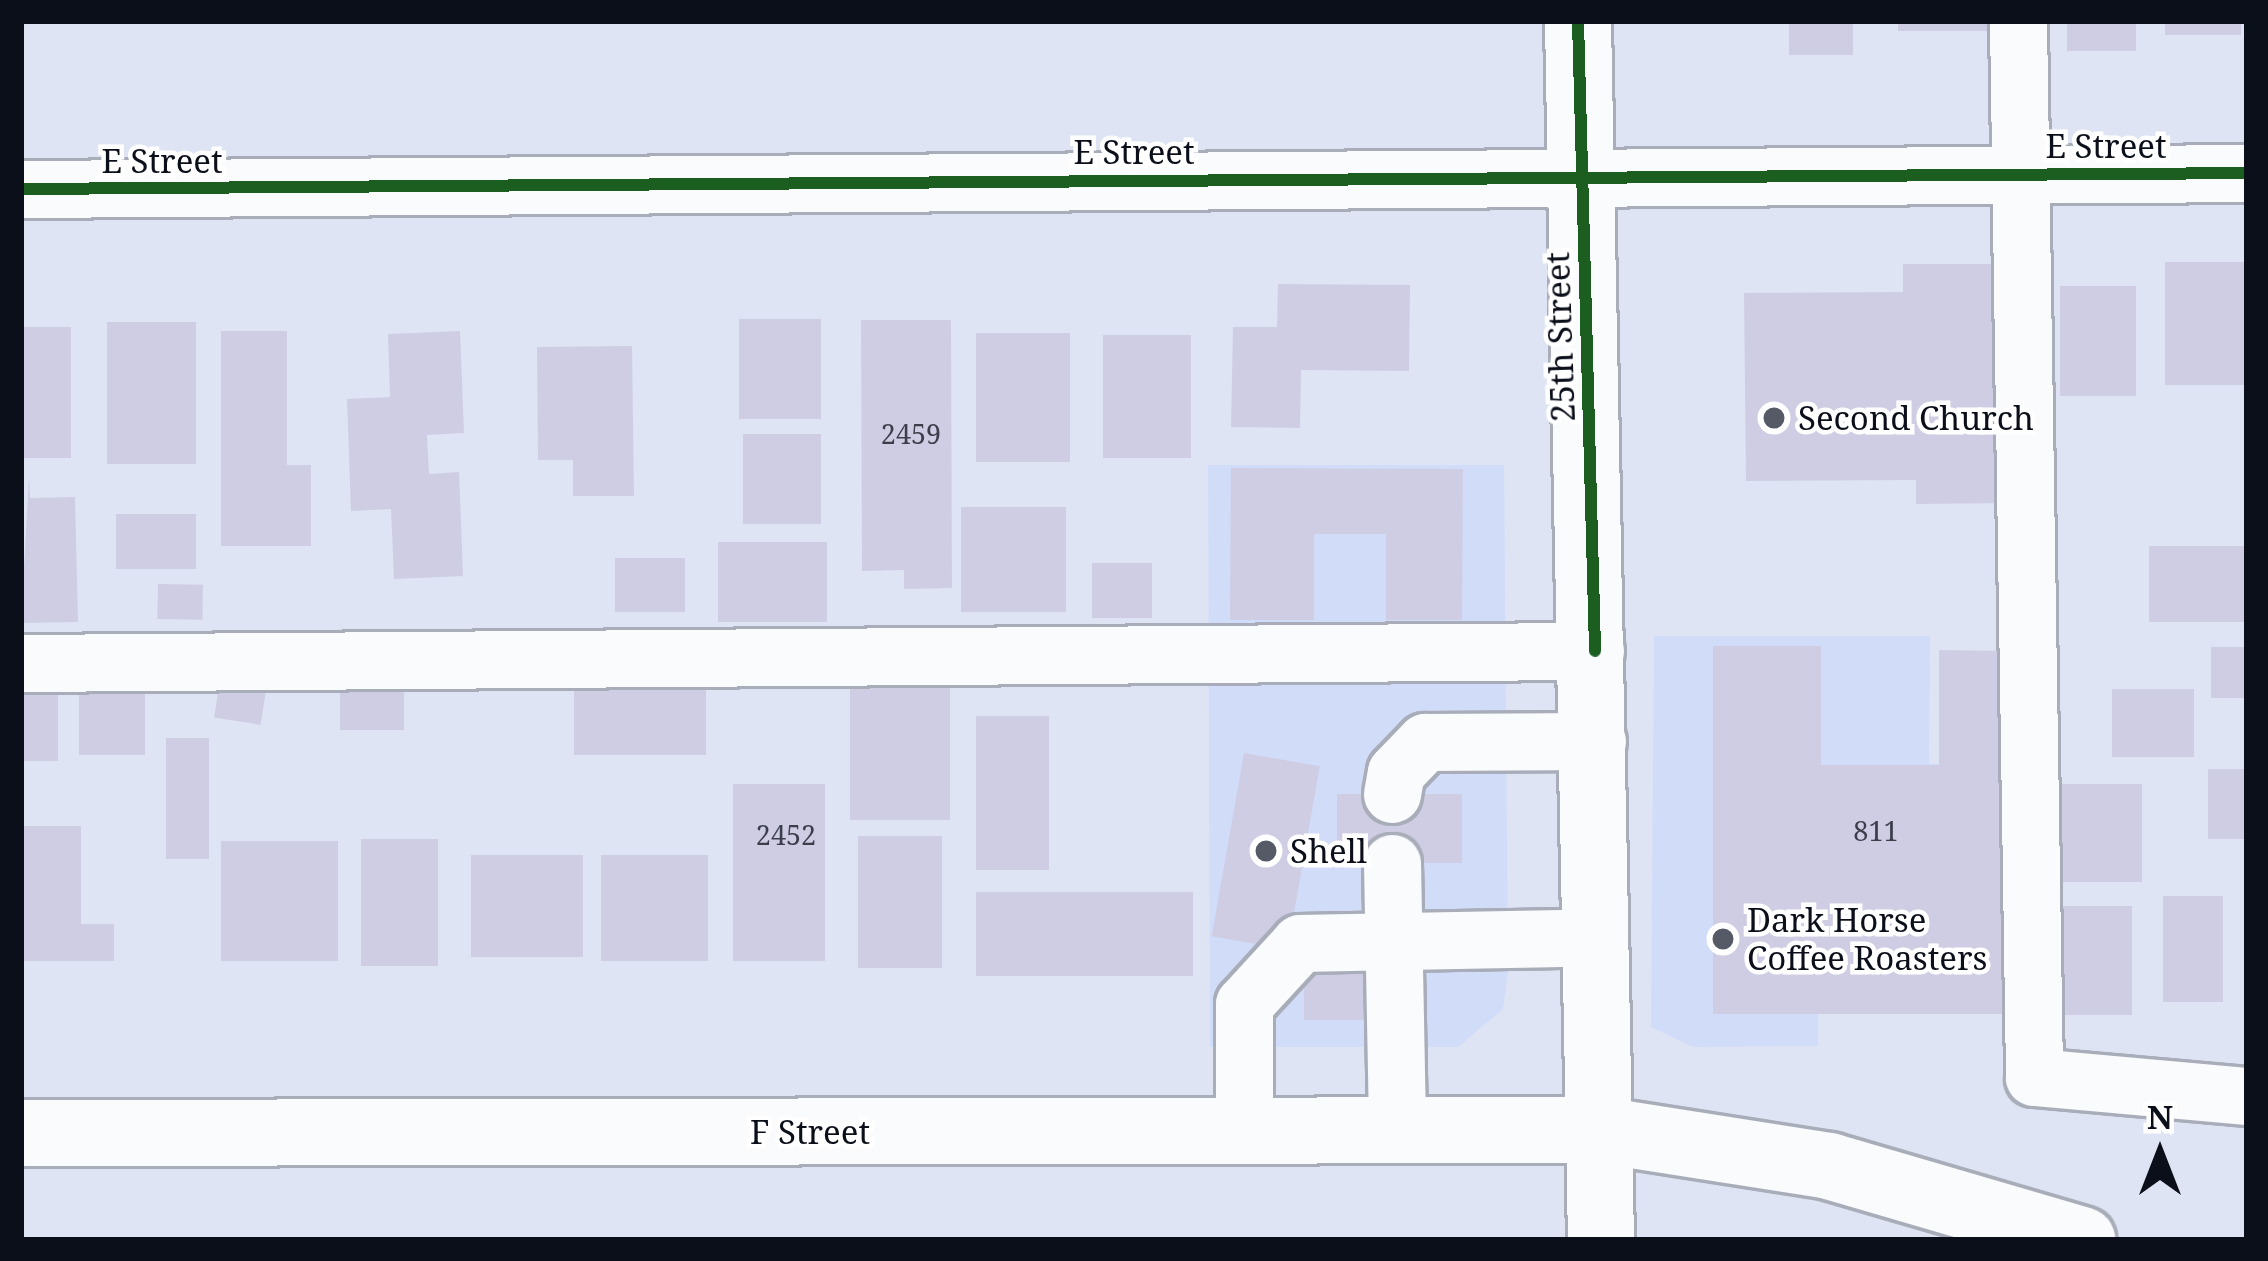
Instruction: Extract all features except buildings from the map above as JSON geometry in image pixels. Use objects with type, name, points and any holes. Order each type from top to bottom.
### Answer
[{"type":"main road","name":"25th Street","points":[[1578,21],[1597,741],[1601,1240]]},
{"type":"main road","name":"F Street","points":[[21,1133],[1600,1130],[1829,1166],[2082,1240]]},
{"type":"street","points":[[2018,21],[2034,1077],[2247,1096]]},
{"type":"street","name":"E Street","points":[[21,189],[2247,173]]},
{"type":"street","points":[[21,662],[1594,651]]},
{"type":"street","points":[[1392,794],[1396,772],[1425,742],[1597,741]]},
{"type":"street","points":[[1392,863],[1397,1131]]},
{"type":"street","points":[[1244,1131],[1251,987],[1300,943],[1394,933],[1599,937]]},
{"type":"shaded area","points":[[1208,465],[1504,465],[1508,971],[1503,1009],[1458,1047],[1210,1047]]},
{"type":"shaded area","points":[[1654,636],[1930,636],[1929,764],[1949,764],[1819,935],[1818,1046],[1693,1047],[1651,1027]]},
{"type":"cycle path","points":[[1578,21],[1595,651]]},
{"type":"cycle path","points":[[21,189],[2247,173]]},
{"type":"place","name":"Second Church","points":[[1774,418]]},
{"type":"place","name":"Shell","points":[[1266,851]]},
{"type":"place","name":"Dark Horse Coffee Roasters","points":[[1723,939]]}]
